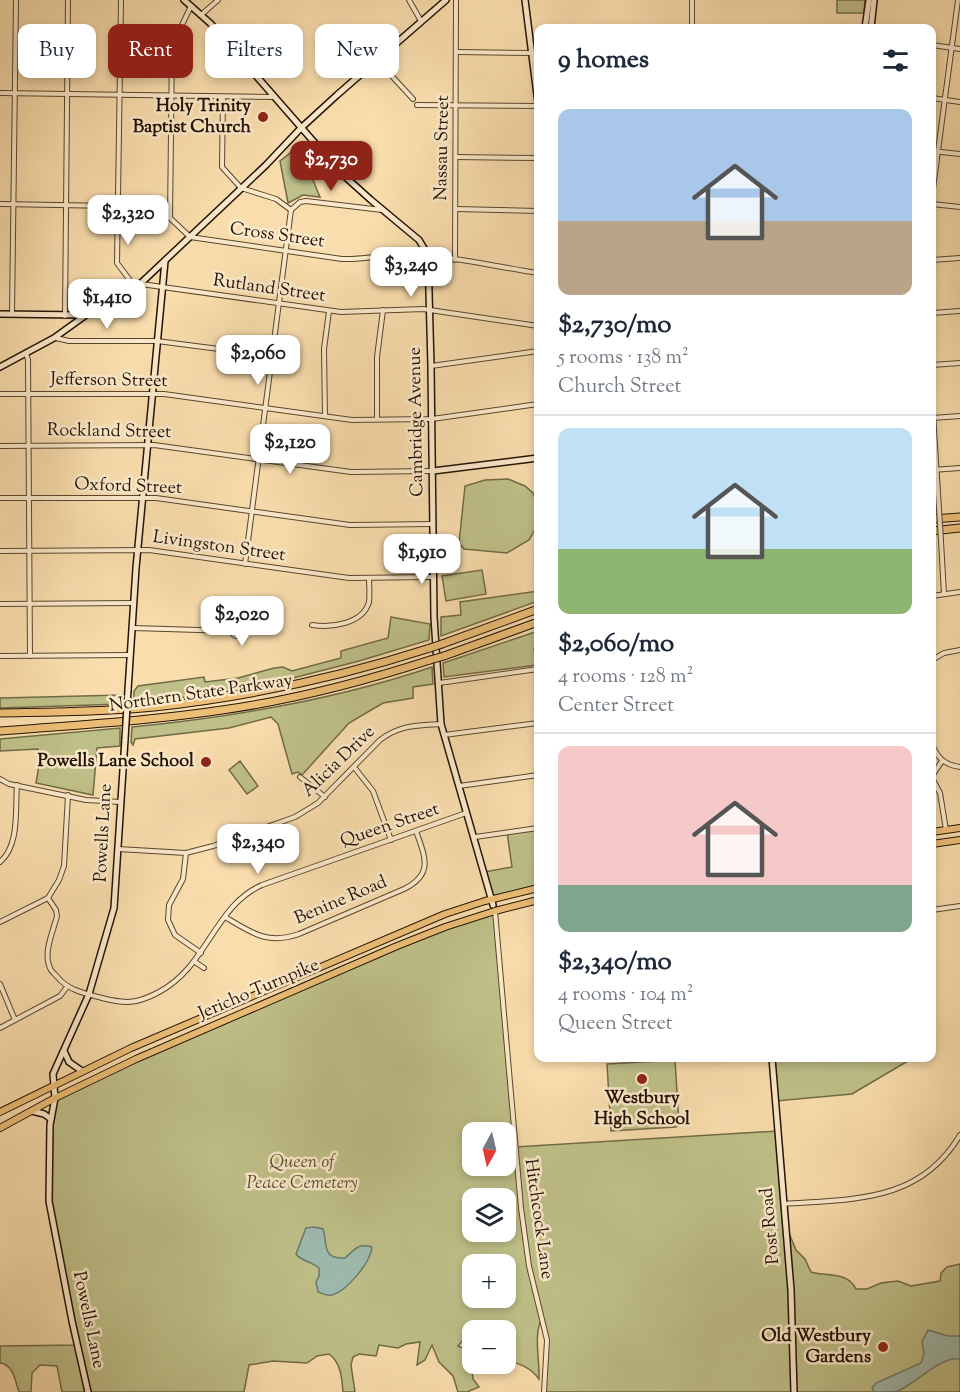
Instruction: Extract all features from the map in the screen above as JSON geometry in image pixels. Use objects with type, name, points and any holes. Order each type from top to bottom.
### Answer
[{"type":"highway","points":[[936,519],[960,516]]},
{"type":"highway","points":[[936,531],[960,528]]},
{"type":"highway","name":"Northern State Parkway","points":[[0,713],[121,710],[221,698],[319,679],[430,648],[534,610]]},
{"type":"highway","name":"Northern State Parkway","points":[[0,731],[141,720],[223,710],[330,689],[444,656],[534,623]]},
{"type":"main road","points":[[936,831],[960,828]]},
{"type":"main road","points":[[936,843],[960,840]]},
{"type":"main road","name":"Jericho Turnpike","points":[[0,1128],[55,1098],[136,1059],[534,890]]},
{"type":"main road","name":"Jericho Turnpike","points":[[0,1112],[82,1071],[445,914],[534,900]]},
{"type":"street","points":[[12,314],[16,0]]},
{"type":"street","points":[[65,316],[68,0]]},
{"type":"street","points":[[121,0],[117,263],[137,285]]},
{"type":"street","points":[[184,0],[201,15],[346,178],[419,240],[428,255]]},
{"type":"street","points":[[201,15],[218,0]]},
{"type":"street","points":[[410,0],[421,21]]},
{"type":"street","points":[[399,40],[446,0]]},
{"type":"street","name":"Nassau Street","points":[[455,260],[456,0]]},
{"type":"street","points":[[525,0],[533,44],[534,68]]},
{"type":"street","points":[[692,0],[692,24]]},
{"type":"street","points":[[866,24],[869,0]]},
{"type":"street","points":[[871,24],[874,0]]},
{"type":"street","points":[[936,161],[958,0]]},
{"type":"street","points":[[190,237],[170,218],[170,207],[172,46],[191,6]]},
{"type":"street","points":[[936,46],[960,49]]},
{"type":"street","points":[[457,52],[532,53]]},
{"type":"street","points":[[0,367],[54,338],[86,315],[117,300],[137,285],[165,261],[301,128],[357,78]]},
{"type":"street","points":[[394,78],[413,99]]},
{"type":"street","points":[[0,93],[274,97]]},
{"type":"street","points":[[223,97],[222,167],[241,188],[276,199],[291,210]]},
{"type":"street","points":[[936,98],[960,102]]},
{"type":"street","points":[[417,105],[534,105]]},
{"type":"street","points":[[937,152],[960,154]]},
{"type":"street","points":[[456,157],[534,158]]},
{"type":"street","points":[[245,564],[291,210],[300,202],[306,201],[383,210]]},
{"type":"street","points":[[0,204],[170,207]]},
{"type":"street","points":[[936,204],[960,207]]},
{"type":"street","points":[[456,209],[534,211]]},
{"type":"street","name":"Cross Street","points":[[190,237],[362,260],[398,254],[428,255],[534,272]]},
{"type":"street","name":"Cambridge Avenue","points":[[428,255],[434,617],[441,724],[494,905]]},
{"type":"street","points":[[936,260],[960,258]]},
{"type":"street","name":"Powells Lane","points":[[88,1392],[49,1201],[51,1119],[55,1098],[53,1074],[90,994],[114,908],[138,550],[165,261]]},
{"type":"street","name":"Rutland Street","points":[[137,285],[341,312],[429,310],[534,325]]},
{"type":"street","points":[[325,416],[324,349],[329,310]]},
{"type":"street","points":[[377,419],[377,357],[383,310]]},
{"type":"street","points":[[936,313],[960,311]]},
{"type":"street","points":[[0,314],[86,315]]},
{"type":"street","points":[[54,338],[69,341],[157,341],[273,356]]},
{"type":"street","points":[[26,352],[29,394],[30,656]]},
{"type":"street","points":[[431,366],[534,352]]},
{"type":"street","points":[[936,365],[960,363]]},
{"type":"street","name":"Jefferson Street","points":[[0,394],[152,394],[352,420],[432,418],[534,405]]},
{"type":"street","points":[[936,418],[960,416]]},
{"type":"street","name":"Rockland Street","points":[[0,446],[154,445],[351,472],[433,471],[534,458]]},
{"type":"street","points":[[936,470],[960,468]]},
{"type":"street","points":[[936,486],[944,594]]},
{"type":"street","name":"Oxford Street","points":[[0,498],[143,498],[351,525],[434,524]]},
{"type":"street","name":"Livingston Street","points":[[0,551],[149,550],[349,578],[434,577]]},
{"type":"street","points":[[312,625],[326,626],[357,618],[368,604],[369,578]]},
{"type":"street","points":[[936,595],[959,592]]},
{"type":"street","points":[[0,603],[134,603]]},
{"type":"street","points":[[133,628],[231,630]]},
{"type":"street","points":[[936,658],[944,653],[960,650]]},
{"type":"street","points":[[0,656],[130,655]]},
{"type":"street","points":[[439,683],[534,670]]},
{"type":"street","name":"Alicia Drive","points":[[118,849],[186,853],[213,846],[295,817],[310,810],[325,797],[380,740],[395,729],[441,724]]},
{"type":"street","points":[[444,735],[534,724]]},
{"type":"street","points":[[936,751],[942,761],[960,767]]},
{"type":"street","points":[[936,771],[942,761]]},
{"type":"street","points":[[354,767],[373,791],[391,840]]},
{"type":"street","points":[[459,786],[534,776]]},
{"type":"street","points":[[300,777],[325,797]]},
{"type":"street","points":[[0,779],[86,800],[121,802]]},
{"type":"street","points":[[0,862],[8,854],[12,844],[17,785]]},
{"type":"street","points":[[936,785],[940,793],[946,830]]},
{"type":"street","points":[[0,922],[48,898],[59,880],[64,866],[68,795]]},
{"type":"street","name":"Queen Street","points":[[68,987],[121,1003],[136,1002],[167,988],[179,979],[195,962],[236,901],[253,889],[467,813]]},
{"type":"street","points":[[475,837],[534,829]]},
{"type":"street","name":"Benine Road","points":[[225,917],[257,936],[281,939],[299,934],[404,889],[418,880],[424,868],[425,858],[416,831]]},
{"type":"street","points":[[186,853],[183,879],[169,905],[168,920],[175,935],[201,953]]},
{"type":"street","points":[[0,1028],[60,996],[68,987],[51,970],[48,960],[49,946],[57,916],[48,898]]},
{"type":"street","name":"Hitchcock Lane","points":[[494,905],[521,1208],[529,1266],[547,1340],[544,1392]]},
{"type":"street","points":[[936,909],[960,906]]},
{"type":"street","points":[[195,962],[204,968]]},
{"type":"street","points":[[0,984],[15,1020]]},
{"type":"street","points":[[64,1051],[69,1062],[82,1071]]},
{"type":"street","name":"Post Road","points":[[772,1062],[791,1290],[794,1392]]},
{"type":"street","points":[[32,1112],[44,1114],[51,1119]]},
{"type":"street","points":[[784,1204],[869,1197],[898,1189],[914,1181],[938,1162],[953,1147],[960,1135]]},
{"type":"green space","points":[[837,0],[865,0],[864,13],[837,13]]},
{"type":"green space","points":[[299,146],[320,197],[303,195],[288,203],[280,161]]},
{"type":"green space","points":[[508,479],[525,486],[534,496],[534,531],[529,540],[507,553],[464,549],[459,543],[465,486],[485,480]]},
{"type":"green space","points":[[482,570],[486,594],[446,601],[442,576]]},
{"type":"green space","points":[[534,592],[534,602],[441,636],[441,617],[461,615],[460,602]]},
{"type":"green space","points":[[391,617],[430,624],[429,640],[254,688],[134,702],[134,691],[138,686],[204,677],[205,682],[238,678],[283,667],[292,671],[341,658],[341,651],[388,638]]},
{"type":"green space","points":[[534,632],[534,665],[444,677],[443,663]]},
{"type":"green space","points":[[432,667],[433,684],[413,687],[413,698],[383,703],[349,723],[302,775],[298,772],[292,774],[278,724],[271,717],[229,728],[135,739],[133,745],[131,742],[132,727],[284,706],[358,689]]},
{"type":"green space","points":[[123,695],[122,704],[0,708],[0,698]]},
{"type":"green space","points":[[120,728],[120,746],[97,748],[93,795],[36,783],[40,759],[38,749],[0,751],[0,739]]},
{"type":"green space","points":[[240,761],[258,786],[247,794],[229,770]]},
{"type":"green space","points":[[534,829],[534,889],[493,899],[484,872],[512,867],[507,832]]},
{"type":"green space","name":"Queen of Peace Cemetery","points":[[495,911],[513,1122],[462,1122],[462,1176],[516,1176],[516,1147],[778,1131],[786,1226],[796,1250],[805,1259],[811,1272],[842,1277],[852,1283],[856,1289],[867,1289],[881,1283],[898,1281],[911,1286],[940,1281],[941,1273],[947,1267],[960,1264],[960,1392],[545,1392],[547,1340],[542,1318],[537,1340],[539,1379],[533,1372],[516,1363],[516,1320],[462,1320],[462,1341],[458,1346],[462,1348],[462,1374],[472,1374],[479,1387],[467,1392],[458,1392],[453,1376],[439,1362],[432,1345],[425,1360],[417,1365],[420,1342],[398,1348],[379,1345],[376,1356],[359,1354],[353,1357],[351,1365],[355,1392],[343,1392],[338,1366],[329,1354],[317,1356],[307,1363],[273,1361],[249,1365],[244,1392],[62,1392],[57,1366],[40,1365],[32,1373],[31,1392],[19,1392],[11,1370],[5,1364],[0,1363],[0,1346],[77,1345],[51,1214],[50,1125],[55,1098],[397,946]]},
{"type":"green space","points":[[675,1062],[679,1124],[676,1127],[611,1131],[607,1064]]},
{"type":"green space","points":[[772,1062],[906,1062],[852,1094],[776,1101]]},
{"type":"shaded area","points":[[306,1228],[323,1229],[327,1250],[337,1258],[345,1258],[360,1246],[372,1247],[371,1253],[357,1275],[344,1288],[332,1295],[318,1292],[316,1282],[319,1268],[296,1254]]},
{"type":"shaded area","points":[[928,1330],[948,1336],[960,1336],[960,1359],[945,1361],[898,1391],[874,1392],[872,1388],[876,1383],[921,1363],[924,1353],[922,1342]]},
{"type":"place","name":"Holy Trinity Baptist Church","points":[[263,117]]},
{"type":"place","name":"Powells Lane School","points":[[206,762]]},
{"type":"place","name":"Westbury High School","points":[[642,1079]]},
{"type":"place","name":"Old Westbury Gardens","points":[[883,1347]]}]
